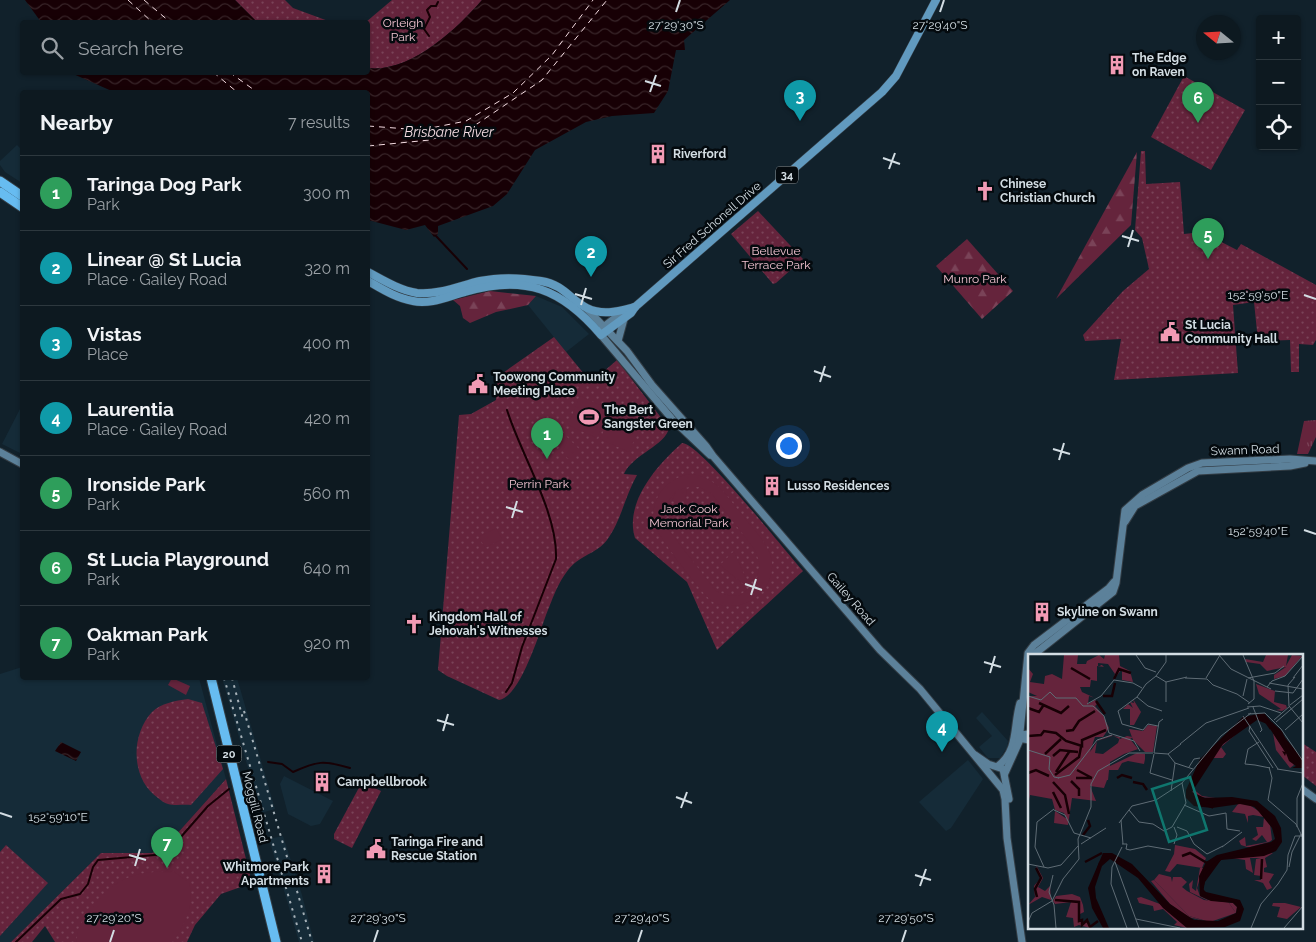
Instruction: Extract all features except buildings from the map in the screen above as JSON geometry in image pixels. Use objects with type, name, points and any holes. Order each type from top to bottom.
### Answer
[{"type":"highway","points":[[0,181],[20,195]]},
{"type":"highway","points":[[0,192],[20,206]]},
{"type":"highway","name":"Moggill Road","points":[[211,680],[276,942]]},
{"type":"main road","name":"Sir Fred Schonell Drive","points":[[603,331],[635,307],[882,92],[896,76],[936,0]]},
{"type":"main road","name":"Gailey Road","points":[[370,273],[399,288],[424,293],[440,292],[482,281],[502,279],[549,283],[566,291],[586,308],[683,431],[713,456]]},
{"type":"main road","name":"Gailey Road","points":[[370,282],[394,296],[420,302],[495,285],[534,287],[551,292],[570,303],[603,331],[618,340],[655,390],[700,439],[880,650],[920,689],[994,779]]},
{"type":"main road","points":[[586,308],[624,315],[618,340]]},
{"type":"main road","points":[[0,452],[20,463]]},
{"type":"main road","name":"Swann Road","points":[[1035,654],[1111,594],[1115,586],[1123,526],[1131,505],[1201,470],[1290,466],[1316,462]]},
{"type":"main road","name":"Swann Road","points":[[1018,734],[1027,655],[1034,646],[1109,588],[1116,575]]},
{"type":"main road","name":"Swann Road","points":[[1026,668],[1028,664]]},
{"type":"main road","points":[[1018,734],[1028,734]]},
{"type":"main road","points":[[1018,734],[1028,739]]},
{"type":"main road","points":[[1018,734],[1010,752],[998,766],[992,769],[994,779],[1004,794],[1022,942]]},
{"type":"main road","points":[[994,779],[1002,780],[1016,752],[1018,734]]},
{"type":"main road","name":"Gailey Road","points":[[973,754],[988,764],[998,766],[1005,773]]},
{"type":"main road","points":[[1005,773],[1010,800],[1006,821]]},
{"type":"main road","points":[[1304,790],[1316,799]]},
{"type":"shaded area","points":[[17,145],[20,148],[20,182],[5,172],[0,165],[0,161]]},
{"type":"shaded area","points":[[536,296],[562,307],[589,334],[566,352],[528,305]]},
{"type":"shaded area","points":[[20,409],[20,453],[2,444]]},
{"type":"shaded area","points":[[20,668],[20,680],[200,680],[226,779],[166,846],[152,853],[101,853],[11,942],[0,942],[0,674]]},
{"type":"shaded area","points":[[223,680],[238,680],[275,809],[261,813]]},
{"type":"shaded area","points":[[982,712],[1008,741],[1007,747],[1000,758],[988,758],[979,747],[992,736],[976,718]]},
{"type":"shaded area","points":[[968,760],[983,779],[951,828],[946,831],[919,802]]},
{"type":"shaded area","points":[[284,776],[333,801],[320,824],[311,826],[288,814],[280,784]]},
{"type":"shaded area","points":[[283,836],[302,895],[314,942],[299,942],[269,839]]},
{"type":"green space","points":[[235,0],[285,0],[293,8],[326,20],[255,20]]},
{"type":"green space","name":"Orleigh Park","points":[[392,0],[482,0],[446,36],[431,47],[416,57],[384,68],[370,68],[370,20],[368,20]]},
{"type":"green space","points":[[429,0],[440,0],[441,4],[437,8],[436,16],[433,18],[429,30],[423,33],[421,25],[423,21],[420,15]]},
{"type":"green space","points":[[1184,76],[1245,110],[1211,170],[1151,137]]},
{"type":"green space","points":[[1141,151],[1145,151],[1146,184],[1180,182],[1184,234],[1202,232],[1237,250],[1241,244],[1316,285],[1316,340],[1313,345],[1299,344],[1299,372],[1291,372],[1290,340],[1258,341],[1254,302],[1233,305],[1238,373],[1114,380],[1121,339],[1085,341],[1083,335],[1123,291],[1149,269],[1142,238],[1135,230]]},
{"type":"green space","points":[[1137,152],[1131,225],[1056,299]]},
{"type":"green space","name":"Bellevue Terrace Park","points":[[758,211],[803,259],[773,284],[731,234]]},
{"type":"green space","name":"Munro Park","points":[[967,239],[1013,291],[982,319],[936,266]]},
{"type":"green space","points":[[490,291],[536,296],[528,305],[496,312],[470,323],[463,318],[460,306],[453,300]]},
{"type":"green space","name":"Perrin Park","points":[[554,337],[589,380],[595,379],[617,360],[669,428],[662,440],[628,467],[624,474],[637,475],[612,533],[600,547],[570,567],[561,580],[528,664],[514,688],[507,696],[499,700],[438,670],[459,415],[471,414],[496,400],[497,377]]},
{"type":"green space","name":"The Bert Sangster Green","points":[[580,396],[609,409],[597,438],[568,425]]},
{"type":"green space","points":[[613,411],[642,423],[629,452],[600,439]]},
{"type":"green space","points":[[1316,420],[1316,437],[1308,454],[1297,454],[1304,421]]},
{"type":"green space","points":[[554,424],[579,449],[568,459],[548,428]]},
{"type":"green space","name":"Jack Cook Memorial Park","points":[[682,443],[691,447],[706,460],[803,571],[717,650],[687,582],[635,538],[633,525],[634,511],[638,498],[653,473]]},
{"type":"green space","points":[[689,474],[698,475],[718,486],[767,548],[772,566],[770,577],[766,587],[749,602],[727,606],[715,603],[702,591],[656,528],[654,510],[656,501],[665,487],[680,477]],"holes":[[[699,487],[712,494],[755,550],[760,564],[756,583],[740,595],[730,596],[716,591],[667,528],[665,521],[669,526],[673,523],[669,518],[664,521],[666,504],[676,491],[672,501],[685,501],[687,490],[678,490]]]},
{"type":"green space","points":[[496,528],[502,539],[485,548],[479,537]]},
{"type":"green space","points":[[734,551],[747,581],[746,585],[720,565]]},
{"type":"green space","points":[[171,680],[176,680],[190,686],[186,695],[168,685]]},
{"type":"green space","points":[[188,699],[202,703],[223,769],[191,805],[171,805],[165,803],[149,790],[143,780],[138,769],[137,745],[145,722],[152,712],[164,704]]},
{"type":"green space","points":[[1304,744],[1316,752],[1316,786],[1304,777]]},
{"type":"green space","points":[[226,779],[252,883],[221,894],[195,925],[187,942],[55,942],[45,926],[32,942],[11,942],[101,853],[152,853],[166,846]]},
{"type":"green space","points":[[362,782],[381,791],[352,848],[334,839],[334,834]]},
{"type":"green space","points":[[6,845],[48,883],[0,936],[0,852]]},
{"type":"green space","points":[[173,871],[189,883],[191,898],[185,922],[172,942],[77,942],[80,925],[99,900],[117,884],[135,875]]},
{"type":"water","points":[[25,0],[235,0],[255,20],[40,20]]},
{"type":"water","name":"Brisbane River","points":[[482,0],[730,0],[684,40],[685,50],[676,50],[668,91],[654,113],[612,116],[586,122],[535,150],[507,194],[493,206],[438,226],[438,234],[434,237],[425,225],[406,230],[370,221],[370,90],[109,90],[76,75],[370,75],[370,68],[384,68],[416,57],[446,36]]},
{"type":"water","points":[[61,742],[81,752],[76,761],[55,751]]},
{"type":"waterway","points":[[429,36],[424,29],[430,17],[427,10],[431,6],[436,6],[438,2]]},
{"type":"waterway","points":[[436,236],[467,269]]},
{"type":"waterway","points":[[506,692],[512,683],[522,647],[556,559],[555,541],[545,504],[507,410]]},
{"type":"waterway","points":[[268,762],[282,764],[293,772],[321,763],[350,768]]},
{"type":"waterway","points":[[16,942],[61,899],[80,894],[88,884],[93,867],[98,860],[166,854],[208,806],[229,789]]},
{"type":"ferry route","points":[[128,0],[150,20]]},
{"type":"ferry route","points":[[144,0],[168,20]]},
{"type":"ferry route","points":[[370,126],[421,130],[466,121],[513,93],[552,55],[593,0]]},
{"type":"ferry route","points":[[370,146],[430,140],[474,126],[542,80],[607,0]]},
{"type":"ferry route","points":[[217,75],[235,90]]},
{"type":"ferry route","points":[[233,75],[254,90]]},
{"type":"railway","points":[[225,680],[302,942]]},
{"type":"railway","points":[[233,680],[243,719]]},
{"type":"railway","points":[[244,711],[312,942]]},
{"type":"place","name":"The Edge on Raven","points":[[1117,65]]},
{"type":"place","name":"Vistas","points":[[800,121]]},
{"type":"place","name":"St Lucia Playground","points":[[1198,123]]},
{"type":"place","name":"Riverford","points":[[658,154]]},
{"type":"place","name":"Chinese Christian Church","points":[[985,191]]},
{"type":"place","name":"Ironside Park","points":[[1208,259]]},
{"type":"place","name":"Linear @ St Lucia","points":[[591,277]]},
{"type":"place","name":"St Lucia Community Hall","points":[[1170,332]]},
{"type":"place","name":"Toowong Community Meeting Place","points":[[478,384]]},
{"type":"place","name":"The Bert Sangster Green","points":[[589,417]]},
{"type":"place","name":"Taringa Dog Park","points":[[547,459]]},
{"type":"place","name":"Lusso Residences","points":[[772,486]]},
{"type":"place","name":"Skyline on Swann","points":[[1042,612]]},
{"type":"place","name":"Kingdom Hall of Jehovah's Witnesses","points":[[414,624]]},
{"type":"place","name":"Laurentia","points":[[942,752]]},
{"type":"place","name":"Campbellbrook","points":[[322,782]]},
{"type":"place","name":"Taringa Fire and Rescue Station","points":[[376,849]]},
{"type":"place","name":"Oakman Park","points":[[167,868]]},
{"type":"place","name":"Whitmore Park Apartments","points":[[324,874]]}]
